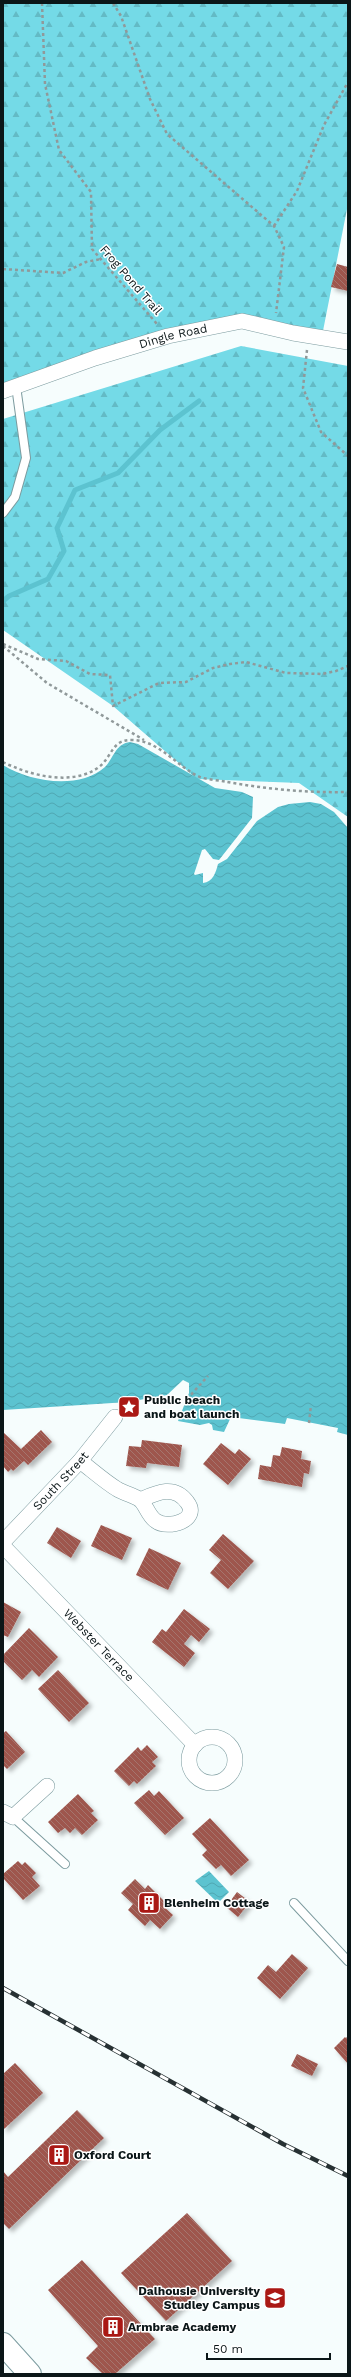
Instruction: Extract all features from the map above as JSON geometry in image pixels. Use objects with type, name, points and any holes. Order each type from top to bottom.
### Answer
[{"type":"main road","points":[[3,2344],[30,2374]]},
{"type":"street","name":"Dingle Road","points":[[9,389],[168,336],[242,321],[309,336],[348,342]]},
{"type":"street","name":"South Street","points":[[3,1542],[80,1461],[114,1417]]},
{"type":"street","points":[[80,1461],[116,1488],[140,1500]]},
{"type":"street","name":"Webster Terrace","points":[[3,1546],[195,1745]]},
{"type":"street","points":[[8,1814],[47,1786]]},
{"type":"lane","points":[[3,513],[15,497],[26,458],[9,389]]},
{"type":"lane","points":[[8,1814],[65,1864]]},
{"type":"lane","points":[[294,1903],[348,1961]]},
{"type":"path","name":"Frog Pond Trail","points":[[42,3],[45,84],[59,150],[91,192],[92,248],[168,336]]},
{"type":"path","points":[[113,3],[121,16],[150,98],[167,134],[274,226],[284,247],[281,281],[273,328]]},
{"type":"path","points":[[274,226],[297,191],[324,125],[348,82]]},
{"type":"path","points":[[3,269],[63,273],[86,262],[102,259]]},
{"type":"path","points":[[309,336],[303,388],[321,432],[348,456]]},
{"type":"path","points":[[3,645],[38,659],[66,661],[90,674],[110,675],[113,706],[159,683],[186,682],[213,668],[230,664],[246,662],[286,673],[322,674],[336,671],[348,666]]},
{"type":"path","points":[[3,645],[47,683],[145,741],[200,777],[257,787],[323,792],[348,792]]},
{"type":"path","points":[[3,762],[24,771],[44,775],[82,775],[98,767],[118,743],[130,740],[145,741]]},
{"type":"path","points":[[187,1399],[208,1376]]},
{"type":"path","points":[[309,1423],[310,1406]]},
{"type":"green space","points":[[3,3],[348,3],[348,204],[322,336],[253,319],[3,387]]},
{"type":"green space","points":[[241,346],[348,366],[348,817],[299,783],[197,779],[113,706],[3,630],[3,419]]},
{"type":"water","points":[[130,742],[138,744],[215,788],[242,792],[253,797],[252,818],[219,860],[213,859],[205,849],[202,850],[194,874],[203,873],[203,883],[212,879],[218,864],[227,859],[257,821],[278,807],[289,804],[310,802],[321,804],[334,812],[348,828],[348,1435],[337,1432],[338,1428],[287,1418],[285,1424],[231,1417],[224,1432],[213,1430],[212,1425],[209,1423],[200,1425],[178,1421],[189,1393],[189,1383],[183,1380],[167,1395],[128,1402],[3,1410],[3,765],[27,776],[40,779],[68,781],[82,779],[105,767],[121,745]]},
{"type":"water","points":[[209,1871],[229,1892],[218,1903],[195,1881]]},
{"type":"building","points":[[337,264],[348,267],[348,291],[331,287]]},
{"type":"building","points":[[41,1430],[52,1442],[28,1465],[24,1461],[13,1471],[11,1469],[8,1472],[3,1466],[3,1432],[21,1449]]},
{"type":"building","points":[[142,1440],[182,1445],[179,1467],[147,1463],[146,1468],[126,1466],[129,1446],[141,1447]]},
{"type":"building","points":[[221,1443],[235,1454],[239,1449],[251,1459],[228,1485],[203,1464]]},
{"type":"building","points":[[282,1447],[302,1451],[301,1459],[311,1461],[309,1474],[304,1473],[302,1487],[258,1479],[260,1465],[271,1467],[273,1455],[280,1456]]},
{"type":"building","points":[[101,1525],[132,1538],[122,1560],[91,1546]]},
{"type":"building","points":[[57,1527],[81,1541],[71,1558],[47,1543]]},
{"type":"building","points":[[223,1534],[254,1561],[228,1589],[210,1573],[221,1560],[209,1550]]},
{"type":"building","points":[[149,1548],[181,1563],[168,1590],[136,1575]]},
{"type":"building","points":[[3,1602],[21,1612],[8,1637],[3,1635]]},
{"type":"building","points":[[184,1609],[210,1629],[199,1642],[191,1635],[184,1644],[195,1653],[184,1667],[152,1642],[162,1629],[166,1632]]},
{"type":"building","points":[[29,1628],[58,1657],[39,1677],[32,1670],[22,1680],[3,1661],[3,1655]]},
{"type":"building","points":[[58,1670],[89,1703],[69,1722],[38,1689]]},
{"type":"building","points":[[6,1731],[25,1752],[7,1769],[3,1765],[3,1733]]},
{"type":"building","points":[[147,1745],[158,1757],[152,1762],[156,1766],[137,1784],[134,1781],[129,1786],[114,1771],[138,1747],[141,1751]]},
{"type":"building","points":[[149,1790],[154,1796],[159,1791],[184,1818],[165,1835],[134,1803]]},
{"type":"building","points":[[78,1794],[94,1811],[91,1813],[98,1820],[82,1835],[75,1828],[70,1833],[65,1828],[58,1833],[48,1822]]},
{"type":"building","points":[[210,1818],[249,1860],[231,1876],[221,1865],[216,1869],[202,1855],[207,1850],[192,1834]]},
{"type":"building","points":[[18,1861],[22,1865],[25,1862],[36,1873],[32,1877],[40,1886],[23,1900],[3,1878],[3,1874]]},
{"type":"building","name":"Blenheim Cottage","points":[[135,1879],[145,1889],[148,1885],[166,1903],[163,1906],[173,1915],[160,1929],[150,1920],[145,1926],[128,1910],[133,1904],[121,1893]]},
{"type":"building","points":[[237,1892],[250,1902],[238,1917],[226,1907]]},
{"type":"building","points":[[292,1954],[308,1968],[280,1999],[257,1978],[268,1965],[276,1972]]},
{"type":"building","points":[[348,2036],[348,2064],[334,2048]]},
{"type":"building","points":[[297,2054],[318,2064],[312,2076],[291,2066]]},
{"type":"building","points":[[15,2063],[43,2093],[3,2130],[3,2074]]},
{"type":"building","name":"Oxford Court","points":[[77,2110],[104,2138],[9,2229],[3,2223],[3,2171],[8,2177]]},
{"type":"building","points":[[187,2213],[232,2261],[166,2321],[121,2273]]},
{"type":"building","name":"Armbrae Academy","points":[[82,2260],[155,2339],[115,2374],[103,2374],[86,2358],[98,2346],[48,2290]]},
{"type":"waterway","points":[[3,601],[9,596],[48,579],[64,551],[57,528],[75,490],[118,473],[160,430],[199,401]]},
{"type":"railway","points":[[3,1988],[283,2144],[348,2176]]},
{"type":"place","name":"Public beach and boat launch","points":[[129,1407]]},
{"type":"place","name":"Blenheim Cottage","points":[[149,1903]]},
{"type":"place","name":"Oxford Court","points":[[59,2155]]},
{"type":"place","name":"Dalhousie University Studley Campus","points":[[275,2298]]},
{"type":"place","name":"Armbrae Academy","points":[[113,2327]]}]
